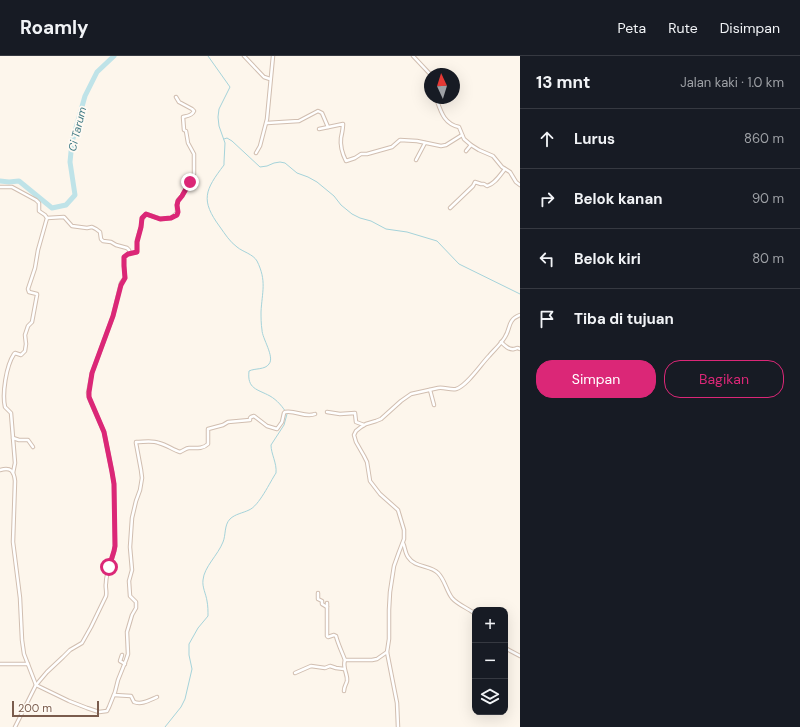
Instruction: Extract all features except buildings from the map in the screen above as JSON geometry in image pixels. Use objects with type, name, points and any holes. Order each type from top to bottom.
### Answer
[{"type":"street","points":[[244,56],[264,77],[270,79]]},
{"type":"street","points":[[256,153],[266,123],[273,56]]},
{"type":"street","points":[[413,56],[424,68]]},
{"type":"street","points":[[15,727],[36,685],[70,650],[82,643],[106,596],[106,583],[115,546],[114,484],[104,432],[90,400],[89,392],[94,367],[113,316],[121,285],[125,278],[124,257],[137,252],[137,240],[142,217],[146,214],[161,219],[171,218],[177,215],[178,201],[194,175],[194,154],[188,142],[186,131],[184,130],[183,117],[189,116],[194,111],[193,109],[179,102],[176,97]]},
{"type":"street","points":[[439,104],[448,122],[454,126],[460,127],[464,139],[479,150],[493,156],[505,169],[510,172],[516,182],[520,185]]},
{"type":"street","points":[[266,123],[299,121],[320,111],[328,127]]},
{"type":"street","points":[[319,129],[343,124],[341,143],[346,161],[356,158],[362,154],[367,154],[392,146],[400,140],[441,146],[446,145],[462,134]]},
{"type":"street","points":[[416,160],[425,143]]},
{"type":"street","points":[[466,151],[471,145]]},
{"type":"street","points":[[450,208],[473,186],[475,182],[489,186],[505,169]]},
{"type":"street","points":[[0,187],[12,187],[36,200],[39,203],[39,211],[47,218]]},
{"type":"street","points":[[47,218],[64,217],[72,226],[96,228],[100,232],[101,239],[103,241],[111,242],[127,248],[130,254]]},
{"type":"street","points":[[47,218],[28,289],[28,292],[38,295],[32,322],[28,326],[25,335],[25,351],[21,355],[14,354],[10,359],[6,375],[4,400],[5,408],[10,412],[15,463],[13,473],[15,481],[14,542],[20,598],[22,640],[24,654],[36,685],[69,701],[99,712],[108,710],[128,654],[128,632],[132,615],[137,605],[130,596],[129,591],[129,581],[132,570],[130,547],[132,518],[142,478],[137,441],[157,442],[180,452],[188,448],[206,446],[208,444],[208,428],[223,425],[227,422],[250,420],[250,418],[254,416],[267,426],[276,429],[282,422],[285,412],[292,411],[308,416],[315,414]]},
{"type":"street","points":[[398,727],[397,702],[387,652],[389,639],[390,592],[395,562],[403,542],[404,530],[398,510],[380,494],[372,484],[369,478],[366,458],[354,438],[354,435],[356,431],[364,425],[381,419],[411,394],[441,387],[452,389],[461,387],[476,372],[506,336],[511,321],[520,315]]},
{"type":"street","points":[[501,342],[508,348],[520,349]]},
{"type":"street","points":[[430,390],[434,405]]},
{"type":"street","points":[[327,412],[340,414],[355,413],[356,422],[364,425]]},
{"type":"street","points":[[13,438],[28,440],[33,447]]},
{"type":"street","points":[[0,470],[8,468],[13,473]]},
{"type":"street","points":[[403,542],[408,558],[419,566],[435,570],[443,579],[453,599],[472,612]]},
{"type":"street","points":[[318,593],[318,599],[327,607]]},
{"type":"street","points":[[327,603],[327,636],[336,636],[345,660],[343,664],[347,681],[344,686],[344,691]]},
{"type":"street","points":[[508,650],[520,656]]},
{"type":"street","points":[[345,660],[372,660],[377,659],[387,652]]},
{"type":"street","points":[[122,655],[120,661],[125,664]]},
{"type":"street","points":[[0,664],[28,664]]},
{"type":"street","points":[[295,673],[311,666],[325,668],[330,666],[344,669]]},
{"type":"street","points":[[114,695],[131,696],[134,702],[137,703],[144,702],[157,696]]},
{"type":"waterway","name":"Ci Tarum","points":[[0,181],[19,181],[52,208],[66,205],[75,195],[70,162],[72,142],[85,96],[97,72],[114,56]]},
{"type":"waterway","points":[[165,727],[181,707],[185,699],[192,669],[189,655],[189,644],[198,628],[208,616],[203,585],[204,575],[223,542],[228,521],[234,516],[253,508],[276,473],[276,466],[271,445],[284,425],[287,414],[282,406],[270,396],[254,388],[251,385],[249,377],[249,371],[265,367],[270,361],[262,328],[261,312],[263,281],[260,268],[255,259],[232,243],[214,218],[207,202],[209,188],[224,165],[225,143],[219,126],[218,117],[219,109],[230,87],[208,56]]},
{"type":"waterway","points":[[224,139],[227,138],[232,141],[260,167],[280,162],[285,163],[297,173],[317,182],[334,196],[341,205],[352,214],[360,218],[371,221],[386,229],[407,232],[437,241],[459,264],[520,294]]},
{"type":"route","points":[[109,567],[115,546],[114,484],[102,425],[89,397],[90,382],[113,316],[122,282],[125,278],[124,257],[128,254],[137,253],[137,240],[142,218],[146,214],[160,219],[171,218],[177,215],[178,199],[182,196],[190,182]]}]
